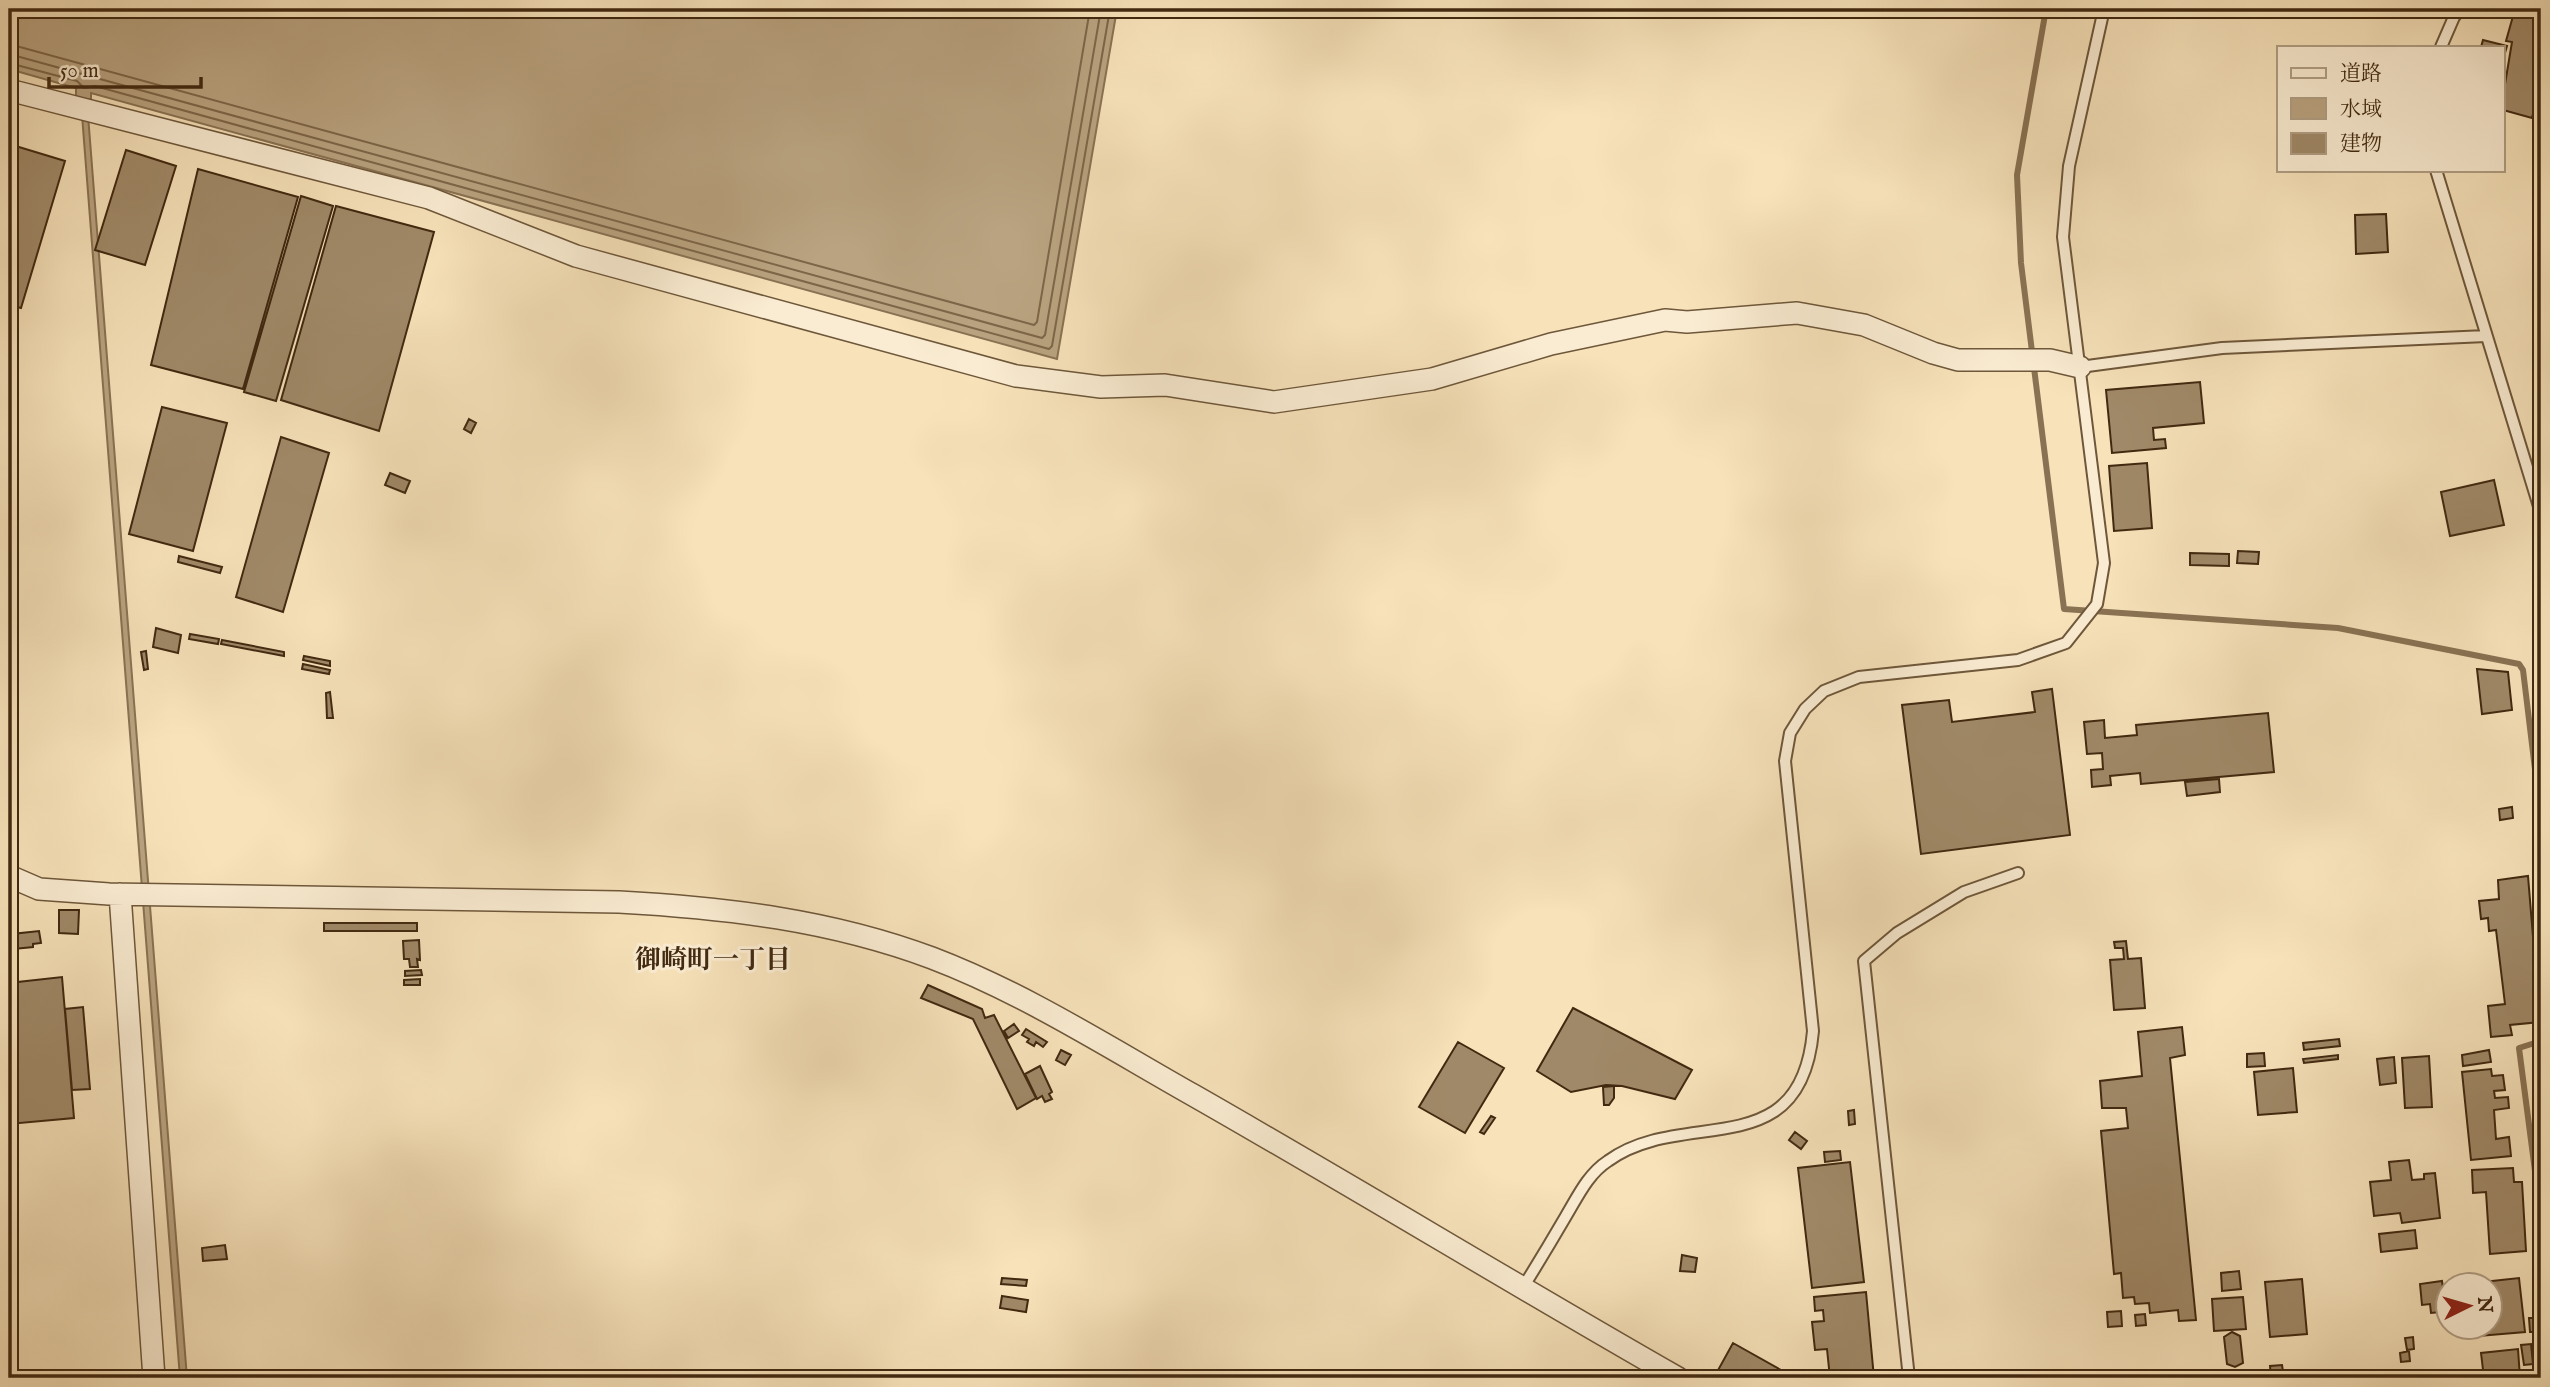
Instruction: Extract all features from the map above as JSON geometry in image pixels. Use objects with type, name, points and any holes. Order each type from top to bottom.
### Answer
[{"type":"street","points":[[9,90],[429,198],[576,256],[1016,376],[1101,387],[1165,384],[1274,402],[1432,379],[1551,344],[1665,320],[1687,322],[1797,313],[1864,325],[1958,360],[2050,360],[2080,367]]},
{"type":"street","points":[[9,876],[38,889],[133,894],[619,902],[686,906],[782,918],[865,937],[942,962],[1041,1008],[1331,1174],[1522,1289],[1678,1378]]},
{"type":"street","points":[[133,894],[154,1378]]},
{"type":"lane","points":[[1522,1289],[1591,1175],[1608,1160],[1633,1147],[1761,1120],[1782,1105],[1799,1084],[1811,1056],[1813,1031],[1785,761],[1790,733],[1805,709],[1824,691],[1859,677],[2018,660],[2066,643],[2096,604],[2104,563],[2063,237],[2069,166],[2104,9]]},
{"type":"lane","points":[[2441,46],[2454,17],[2461,9]]},
{"type":"lane","points":[[2437,172],[2541,513]]},
{"type":"lane","points":[[2080,367],[2222,348],[2486,336]]},
{"type":"lane","points":[[1909,1378],[1864,961],[1897,933],[1964,892],[2018,873]]},
{"type":"water","points":[[9,9],[1117,9],[1057,359],[91,93],[88,115],[187,1378],[180,1378],[82,115],[76,88],[9,69]]},
{"type":"building","points":[[2515,9],[2541,9],[2541,81],[2532,118],[2504,110],[2504,90],[2512,42],[2506,41]]},
{"type":"building","points":[[2483,40],[2507,46],[2504,56],[2504,46],[2481,46]]},
{"type":"building","points":[[9,144],[65,161],[21,308],[9,305]]},
{"type":"building","points":[[126,150],[176,166],[145,265],[95,250]]},
{"type":"building","points":[[198,169],[298,197],[243,389],[151,365]]},
{"type":"building","points":[[301,196],[333,206],[276,401],[244,392]]},
{"type":"building","points":[[336,206],[434,232],[379,431],[281,400]]},
{"type":"building","points":[[2386,214],[2388,252],[2356,254],[2355,215]]},
{"type":"building","points":[[2200,382],[2204,423],[2153,428],[2154,440],[2165,439],[2166,448],[2112,453],[2106,390]]},
{"type":"building","points":[[162,407],[227,423],[193,551],[129,534]]},
{"type":"building","points":[[469,419],[476,423],[471,433],[464,429]]},
{"type":"building","points":[[281,437],[329,453],[283,612],[236,597]]},
{"type":"building","points":[[2147,463],[2152,528],[2114,531],[2109,466]]},
{"type":"building","points":[[390,473],[410,481],[405,493],[385,485]]},
{"type":"building","points":[[2494,480],[2504,525],[2450,536],[2441,492]]},
{"type":"building","points":[[2238,551],[2259,552],[2258,564],[2237,563]]},
{"type":"building","points":[[2190,553],[2229,554],[2229,566],[2190,565]]},
{"type":"building","points":[[179,556],[222,567],[220,573],[178,562]]},
{"type":"building","points":[[156,628],[181,635],[178,653],[153,647]]},
{"type":"building","points":[[190,634],[219,639],[218,644],[189,639]]},
{"type":"building","points":[[222,640],[284,652],[284,656],[221,644]]},
{"type":"building","points":[[146,651],[148,669],[144,670],[141,652]]},
{"type":"building","points":[[304,656],[330,661],[330,666],[303,660]]},
{"type":"building","points":[[303,664],[330,670],[329,674],[302,669]]},
{"type":"building","points":[[2477,669],[2508,672],[2512,710],[2482,714]]},
{"type":"building","points":[[2052,689],[2070,835],[1921,854],[1902,705],[1949,700],[1952,722],[2035,712],[2032,692]]},
{"type":"building","points":[[330,692],[333,718],[327,718],[326,693]]},
{"type":"building","points":[[2268,713],[2274,772],[2141,784],[2140,773],[2110,776],[2111,785],[2092,787],[2091,770],[2103,769],[2102,753],[2087,754],[2084,722],[2104,720],[2105,738],[2137,735],[2136,725]]},
{"type":"building","points":[[2219,779],[2220,792],[2187,796],[2185,782]]},
{"type":"building","points":[[2512,807],[2513,818],[2500,820],[2499,809]]},
{"type":"building","points":[[2528,876],[2540,1022],[2510,1025],[2512,1035],[2491,1037],[2488,1006],[2505,1004],[2496,930],[2489,931],[2488,918],[2481,919],[2479,901],[2499,899],[2498,880]]},
{"type":"building","points":[[59,910],[79,910],[78,934],[59,933]]},
{"type":"building","points":[[324,923],[417,923],[417,931],[324,931]]},
{"type":"building","points":[[39,931],[41,943],[33,944],[33,947],[14,949],[12,934]]},
{"type":"building","points":[[419,940],[418,967],[410,967],[409,959],[404,959],[403,941]]},
{"type":"building","points":[[2126,941],[2128,959],[2141,958],[2145,1008],[2114,1010],[2110,960],[2124,959],[2123,948],[2115,948],[2114,942]]},
{"type":"building","points":[[421,970],[422,975],[405,976],[405,971]]},
{"type":"building","points":[[62,977],[74,1118],[9,1124],[9,983]]},
{"type":"building","points":[[420,979],[420,985],[404,985],[404,980]]},
{"type":"building","points":[[928,985],[982,1009],[985,1018],[994,1015],[1036,1098],[1017,1109],[973,1019],[921,998]]},
{"type":"building","points":[[83,1007],[90,1089],[72,1090],[65,1009]]},
{"type":"building","points":[[1573,1008],[1692,1070],[1675,1099],[1622,1086],[1606,1085],[1571,1092],[1537,1071]]},
{"type":"building","points":[[1014,1024],[1019,1031],[1008,1038],[1004,1031]]},
{"type":"building","points":[[2182,1027],[2185,1055],[2170,1058],[2196,1320],[2179,1321],[2178,1310],[2150,1313],[2149,1303],[2135,1304],[2134,1297],[2123,1298],[2121,1273],[2114,1274],[2101,1131],[2128,1128],[2126,1108],[2102,1108],[2100,1081],[2142,1076],[2138,1032]]},
{"type":"building","points":[[1026,1029],[1047,1042],[1043,1047],[1036,1042],[1034,1046],[1027,1042],[1029,1039],[1022,1035]]},
{"type":"building","points":[[2339,1039],[2340,1046],[2304,1050],[2303,1043]]},
{"type":"building","points":[[1458,1042],[1504,1068],[1465,1133],[1419,1107]]},
{"type":"building","points":[[1061,1050],[1071,1055],[1065,1065],[1056,1060]]},
{"type":"building","points":[[2489,1050],[2491,1062],[2463,1066],[2462,1055]]},
{"type":"building","points":[[2264,1053],[2265,1066],[2247,1067],[2247,1054]]},
{"type":"building","points":[[2338,1055],[2338,1059],[2304,1063],[2303,1059]]},
{"type":"building","points":[[2429,1056],[2432,1107],[2405,1108],[2402,1058]]},
{"type":"building","points":[[2394,1057],[2396,1083],[2380,1085],[2377,1059]]},
{"type":"building","points":[[1040,1066],[1052,1092],[1049,1094],[1052,1099],[1045,1102],[1042,1096],[1037,1099],[1025,1074]]},
{"type":"building","points":[[2293,1068],[2297,1112],[2258,1115],[2254,1072]]},
{"type":"building","points":[[2491,1069],[2492,1076],[2503,1075],[2505,1090],[2494,1091],[2495,1098],[2508,1097],[2509,1108],[2494,1110],[2496,1139],[2509,1137],[2511,1156],[2471,1160],[2462,1072]]},
{"type":"building","points":[[1614,1086],[1614,1098],[1609,1105],[1604,1105],[1603,1087]]},
{"type":"building","points":[[1854,1110],[1855,1124],[1849,1125],[1848,1111]]},
{"type":"building","points":[[1491,1116],[1495,1118],[1484,1134],[1480,1132]]},
{"type":"building","points":[[1795,1132],[1807,1141],[1801,1149],[1789,1140]]},
{"type":"building","points":[[1840,1151],[1841,1160],[1825,1162],[1824,1152]]},
{"type":"building","points":[[2409,1160],[2412,1180],[2424,1179],[2424,1174],[2435,1173],[2440,1218],[2402,1223],[2400,1213],[2374,1216],[2370,1182],[2391,1180],[2389,1162]]},
{"type":"building","points":[[1850,1162],[1864,1282],[1812,1288],[1798,1168]]},
{"type":"building","points":[[2513,1168],[2514,1182],[2522,1182],[2526,1251],[2490,1254],[2486,1192],[2473,1193],[2472,1170]]},
{"type":"building","points":[[2415,1230],[2417,1248],[2381,1252],[2379,1234]]},
{"type":"building","points":[[225,1245],[227,1259],[203,1261],[202,1248]]},
{"type":"building","points":[[1682,1255],[1697,1258],[1695,1272],[1680,1271]]},
{"type":"building","points":[[2239,1271],[2241,1289],[2222,1291],[2221,1273]]},
{"type":"building","points":[[1002,1278],[1027,1280],[1026,1286],[1001,1284]]},
{"type":"building","points":[[2519,1278],[2525,1332],[2504,1334],[2504,1280]]},
{"type":"building","points":[[2302,1279],[2307,1334],[2270,1337],[2265,1282]]},
{"type":"building","points":[[2434,1282],[2434,1313],[2431,1313],[2430,1304],[2422,1305],[2420,1284]]},
{"type":"building","points":[[1866,1292],[1874,1378],[1830,1378],[1827,1349],[1815,1350],[1812,1322],[1824,1321],[1823,1310],[1815,1311],[1814,1297]]},
{"type":"building","points":[[1002,1296],[1028,1300],[1026,1312],[1000,1308]]},
{"type":"building","points":[[2243,1297],[2246,1329],[2214,1331],[2212,1299]]},
{"type":"building","points":[[2121,1311],[2122,1326],[2108,1327],[2107,1312]]},
{"type":"building","points":[[2145,1314],[2146,1325],[2136,1326],[2135,1315]]},
{"type":"building","points":[[2529,1318],[2536,1318],[2537,1332],[2530,1332]]},
{"type":"building","points":[[2232,1332],[2240,1336],[2243,1363],[2235,1367],[2227,1364],[2224,1337]]},
{"type":"building","points":[[2413,1337],[2414,1349],[2407,1350],[2405,1338]]},
{"type":"building","points":[[1733,1343],[1781,1370],[1776,1378],[1729,1378],[1717,1372]]},
{"type":"building","points":[[2531,1344],[2533,1364],[2524,1365],[2521,1345]]},
{"type":"building","points":[[2518,1349],[2520,1378],[2484,1378],[2481,1353]]},
{"type":"building","points":[[2409,1351],[2410,1361],[2401,1362],[2400,1353]]},
{"type":"building","points":[[2282,1365],[2284,1378],[2271,1378],[2270,1366]]},
{"type":"waterway","points":[[2046,9],[2017,175],[2021,263],[2064,609],[2338,628],[2519,664],[2523,670],[2541,819]]},
{"type":"waterway","points":[[2541,1041],[2519,1048],[2541,1217]]},
{"type":"district","name":"御崎町一丁目","points":[[713,960]]}]
